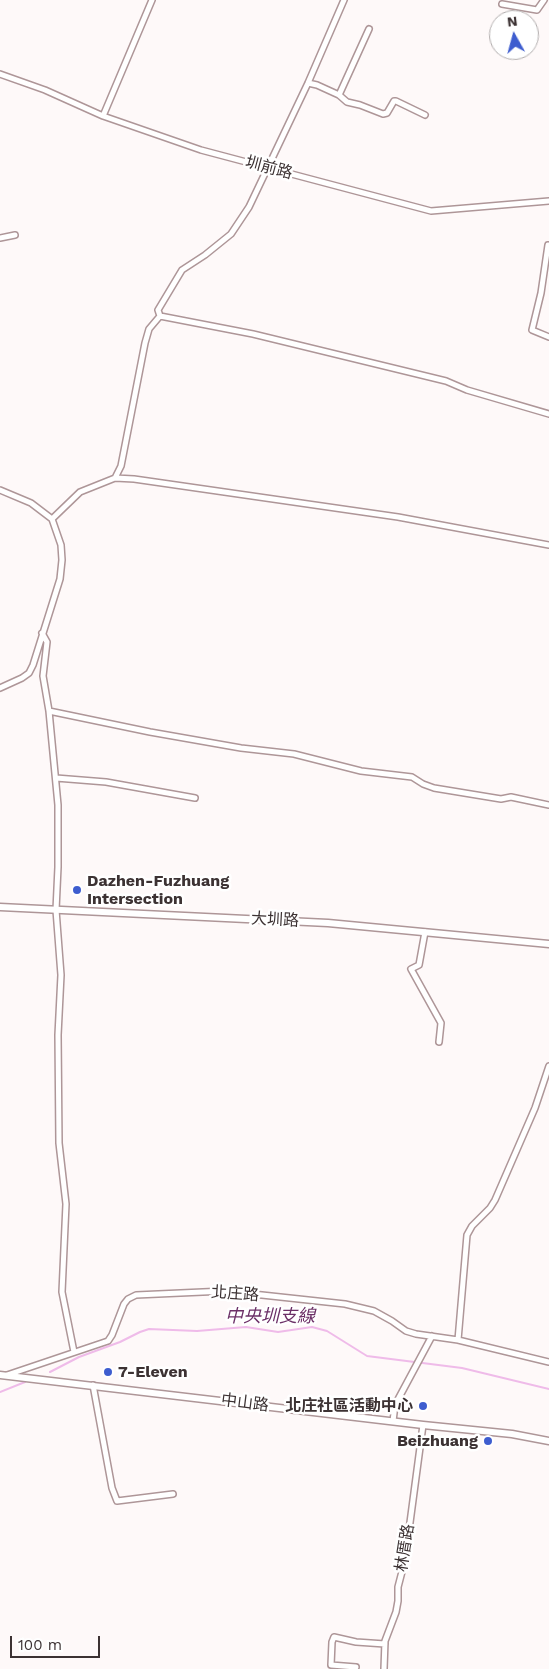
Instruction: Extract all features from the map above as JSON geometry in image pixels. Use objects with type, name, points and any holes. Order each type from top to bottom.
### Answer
[{"type":"street","points":[[103,116],[152,0]]},
{"type":"street","points":[[160,316],[158,310],[182,270],[205,255],[231,234],[249,207],[308,83],[344,0]]},
{"type":"street","points":[[502,4],[537,10],[544,0]]},
{"type":"street","points":[[339,95],[369,28]]},
{"type":"street","name":"圳前路","points":[[0,74],[45,90],[103,116],[201,150],[431,211],[549,201]]},
{"type":"street","points":[[308,83],[339,95],[347,102],[383,114],[387,113],[394,101],[396,101],[426,115]]},
{"type":"street","points":[[0,238],[15,235]]},
{"type":"street","points":[[548,245],[541,293],[532,330],[549,337]]},
{"type":"street","points":[[160,316],[263,336],[446,381],[468,390],[549,414]]},
{"type":"street","points":[[115,478],[121,466],[150,329],[160,316]]},
{"type":"street","points":[[52,519],[80,492],[115,478],[134,479],[398,517],[549,545]]},
{"type":"street","points":[[0,490],[31,503],[52,519],[61,544],[62,560],[60,579],[33,665],[29,673],[0,688]]},
{"type":"street","points":[[42,634],[47,642],[43,676],[49,711],[56,778],[58,867],[56,910],[61,975],[58,1036],[59,1144],[66,1204],[62,1292],[74,1352]]},
{"type":"street","points":[[49,711],[159,734],[241,748],[294,754],[361,771],[412,777],[434,788],[501,799],[510,797],[549,805]]},
{"type":"street","points":[[56,778],[106,782],[195,798]]},
{"type":"street","name":"大圳路","points":[[0,907],[328,923],[549,944]]},
{"type":"street","points":[[425,932],[419,965],[411,969],[441,1022],[439,1042]]},
{"type":"street","points":[[458,1340],[467,1235],[472,1226],[490,1208],[495,1200],[535,1108],[549,1066]]},
{"type":"street","name":"北庄路","points":[[2,1376],[108,1341],[124,1304],[128,1299],[136,1295],[225,1291],[344,1304],[374,1311],[406,1331],[416,1334],[458,1340],[549,1362]]},
{"type":"street","points":[[393,1421],[396,1405],[432,1336]]},
{"type":"street","name":"中山路","points":[[2,1376],[512,1434],[549,1442]]},
{"type":"street","points":[[93,1385],[112,1488],[117,1501],[173,1494]]},
{"type":"street","name":"林厝路","points":[[384,1669],[386,1636],[397,1608],[398,1588],[405,1560],[423,1425]]},
{"type":"street","points":[[356,1667],[331,1665],[334,1637],[356,1642],[385,1644]]},
{"type":"waterway","name":"中央圳支線","points":[[50,1372],[79,1357],[149,1329],[197,1331],[246,1327],[278,1332],[312,1327],[327,1331],[367,1356],[462,1368],[549,1389]]},
{"type":"waterway","name":"中央圳支線","points":[[0,1392],[25,1382]]},
{"type":"place","name":"Dazhen-Fuzhuang Intersection","points":[[77,890]]},
{"type":"place","name":"7-Eleven","points":[[108,1372]]},
{"type":"place","name":"北庄社區活動中心","points":[[423,1406]]},
{"type":"place","name":"Beizhuang","points":[[488,1441]]}]
